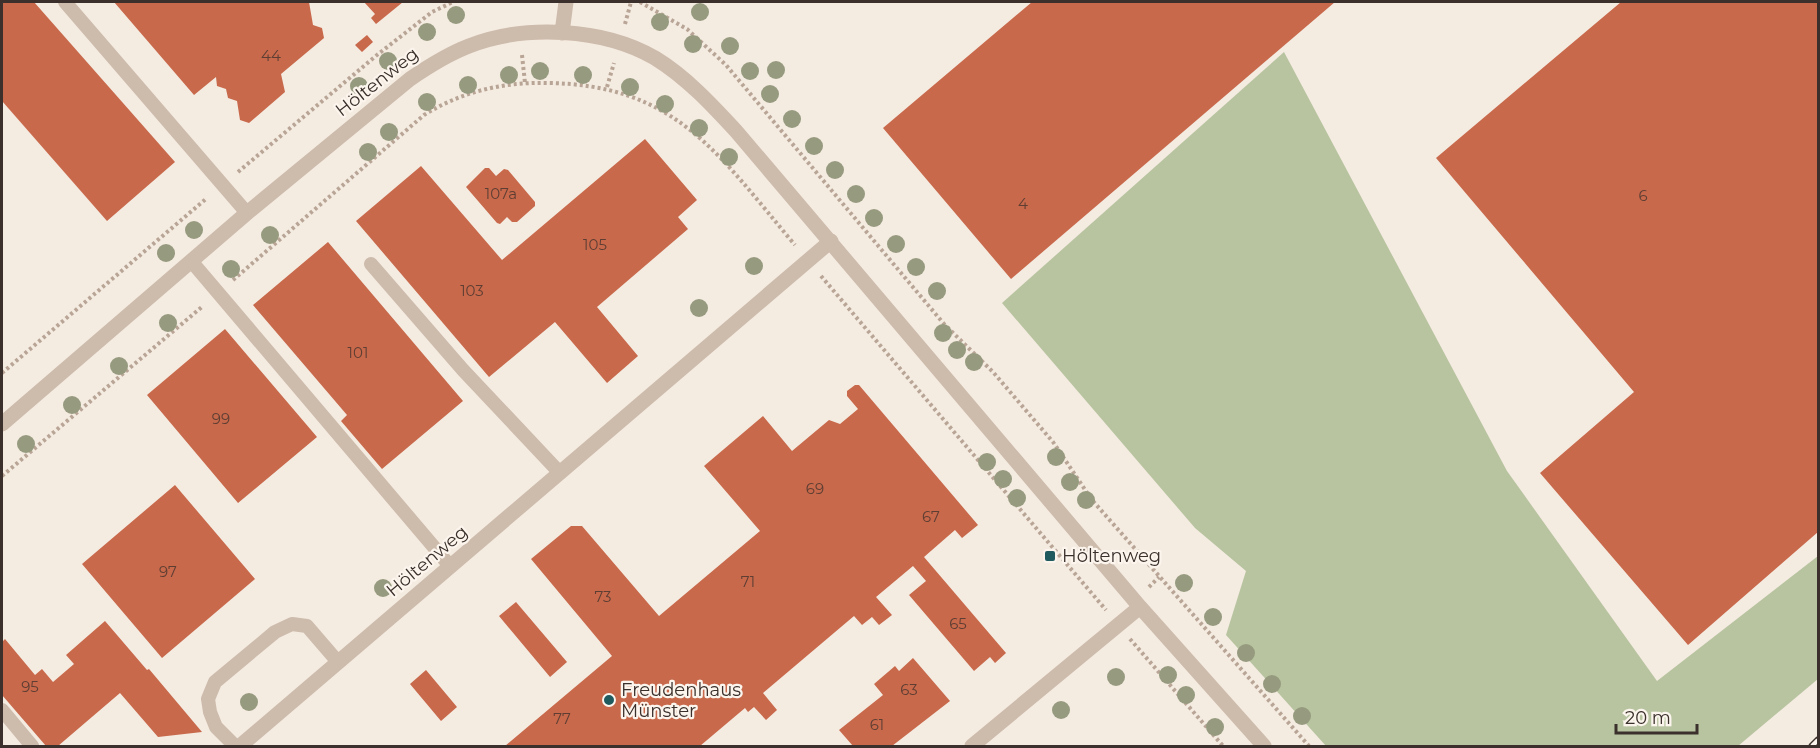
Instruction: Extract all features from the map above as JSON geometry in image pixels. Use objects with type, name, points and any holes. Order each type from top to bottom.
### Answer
[{"type":"street","points":[[562,33],[566,2]]},
{"type":"street","name":"Höltenweg","points":[[2,424],[247,213],[401,86],[432,64],[470,45],[519,33],[562,33],[620,43],[657,60],[715,109],[831,241],[1140,607],[1264,747]]},
{"type":"street","name":"Höltenweg","points":[[237,747],[831,241]]},
{"type":"street","points":[[972,747],[1140,607]]},
{"type":"lane","points":[[65,2],[247,213]]},
{"type":"lane","points":[[192,262],[220,291],[450,566]]},
{"type":"lane","points":[[371,264],[463,370],[560,473]]},
{"type":"lane","points":[[237,747],[216,727],[208,699],[215,682],[275,632],[292,624],[307,626],[338,662]]},
{"type":"lane","points":[[2,710],[32,747]]},
{"type":"path","points":[[640,2],[687,29],[726,65],[944,324],[993,372],[1053,442],[1092,500],[1309,747]]},
{"type":"path","points":[[519,33],[525,83]]},
{"type":"path","points":[[2,476],[424,115],[441,105],[493,87],[525,83],[573,83],[607,88],[652,105],[673,117],[696,134],[721,159],[1223,747]]},
{"type":"green space","points":[[1284,52],[1507,471],[1657,681],[1818,556],[1818,679],[1738,746],[1326,746],[1226,635],[1246,571],[1195,528],[1002,303]]},
{"type":"building","points":[[2,2],[34,2],[175,162],[107,221],[2,101]]},
{"type":"building","points":[[114,2],[309,2],[313,25],[322,28],[324,38],[281,74],[285,92],[249,123],[240,120],[237,101],[228,98],[226,89],[217,86],[216,77],[194,95]]},
{"type":"building","points":[[364,2],[403,2],[376,24],[371,18],[375,14]]},
{"type":"building","points":[[1032,2],[1335,2],[1011,279],[883,128]]},
{"type":"building","points":[[1621,2],[1818,2],[1818,532],[1688,645],[1540,473],[1634,392],[1436,158]]},
{"type":"building","points":[[367,35],[373,42],[362,52],[355,45]]},
{"type":"building","points":[[645,139],[697,200],[678,217],[688,229],[597,307],[638,356],[607,383],[555,322],[489,377],[356,221],[421,166],[502,260]]},
{"type":"building","points":[[485,168],[489,168],[496,176],[504,169],[508,170],[535,202],[535,206],[517,222],[512,222],[507,217],[500,224],[497,223],[466,187]]},
{"type":"building","points":[[328,242],[463,401],[382,469],[341,421],[347,415],[253,305]]},
{"type":"building","points":[[225,329],[317,437],[238,503],[147,395]]},
{"type":"building","points":[[859,385],[978,525],[962,538],[955,530],[924,557],[1006,653],[995,663],[990,657],[974,671],[909,595],[926,581],[913,566],[876,597],[892,615],[879,625],[872,617],[862,625],[854,616],[763,693],[777,710],[766,720],[754,707],[748,712],[745,708],[700,746],[505,746],[612,656],[531,559],[571,526],[582,526],[659,616],[760,531],[704,466],[763,416],[792,451],[829,420],[840,424],[858,409],[847,396],[847,391]]},
{"type":"building","points":[[175,485],[255,579],[162,658],[82,564]]},
{"type":"building","points":[[516,602],[567,662],[550,677],[499,616]]},
{"type":"building","points":[[105,621],[202,732],[158,737],[120,693],[58,746],[46,746],[2,695],[2,642],[5,639],[35,675],[42,669],[53,682],[74,664],[66,655]]},
{"type":"building","points":[[913,658],[950,701],[892,746],[853,746],[839,730],[883,695],[874,684],[895,666],[899,671]]},
{"type":"building","points":[[426,670],[457,707],[441,721],[410,684]]},
{"type":"railway","points":[[1812,746],[1818,740]]},
{"type":"place","name":"Höltenweg","points":[[1050,556]]},
{"type":"place","name":"Freudenhaus Münster","points":[[609,700]]}]
